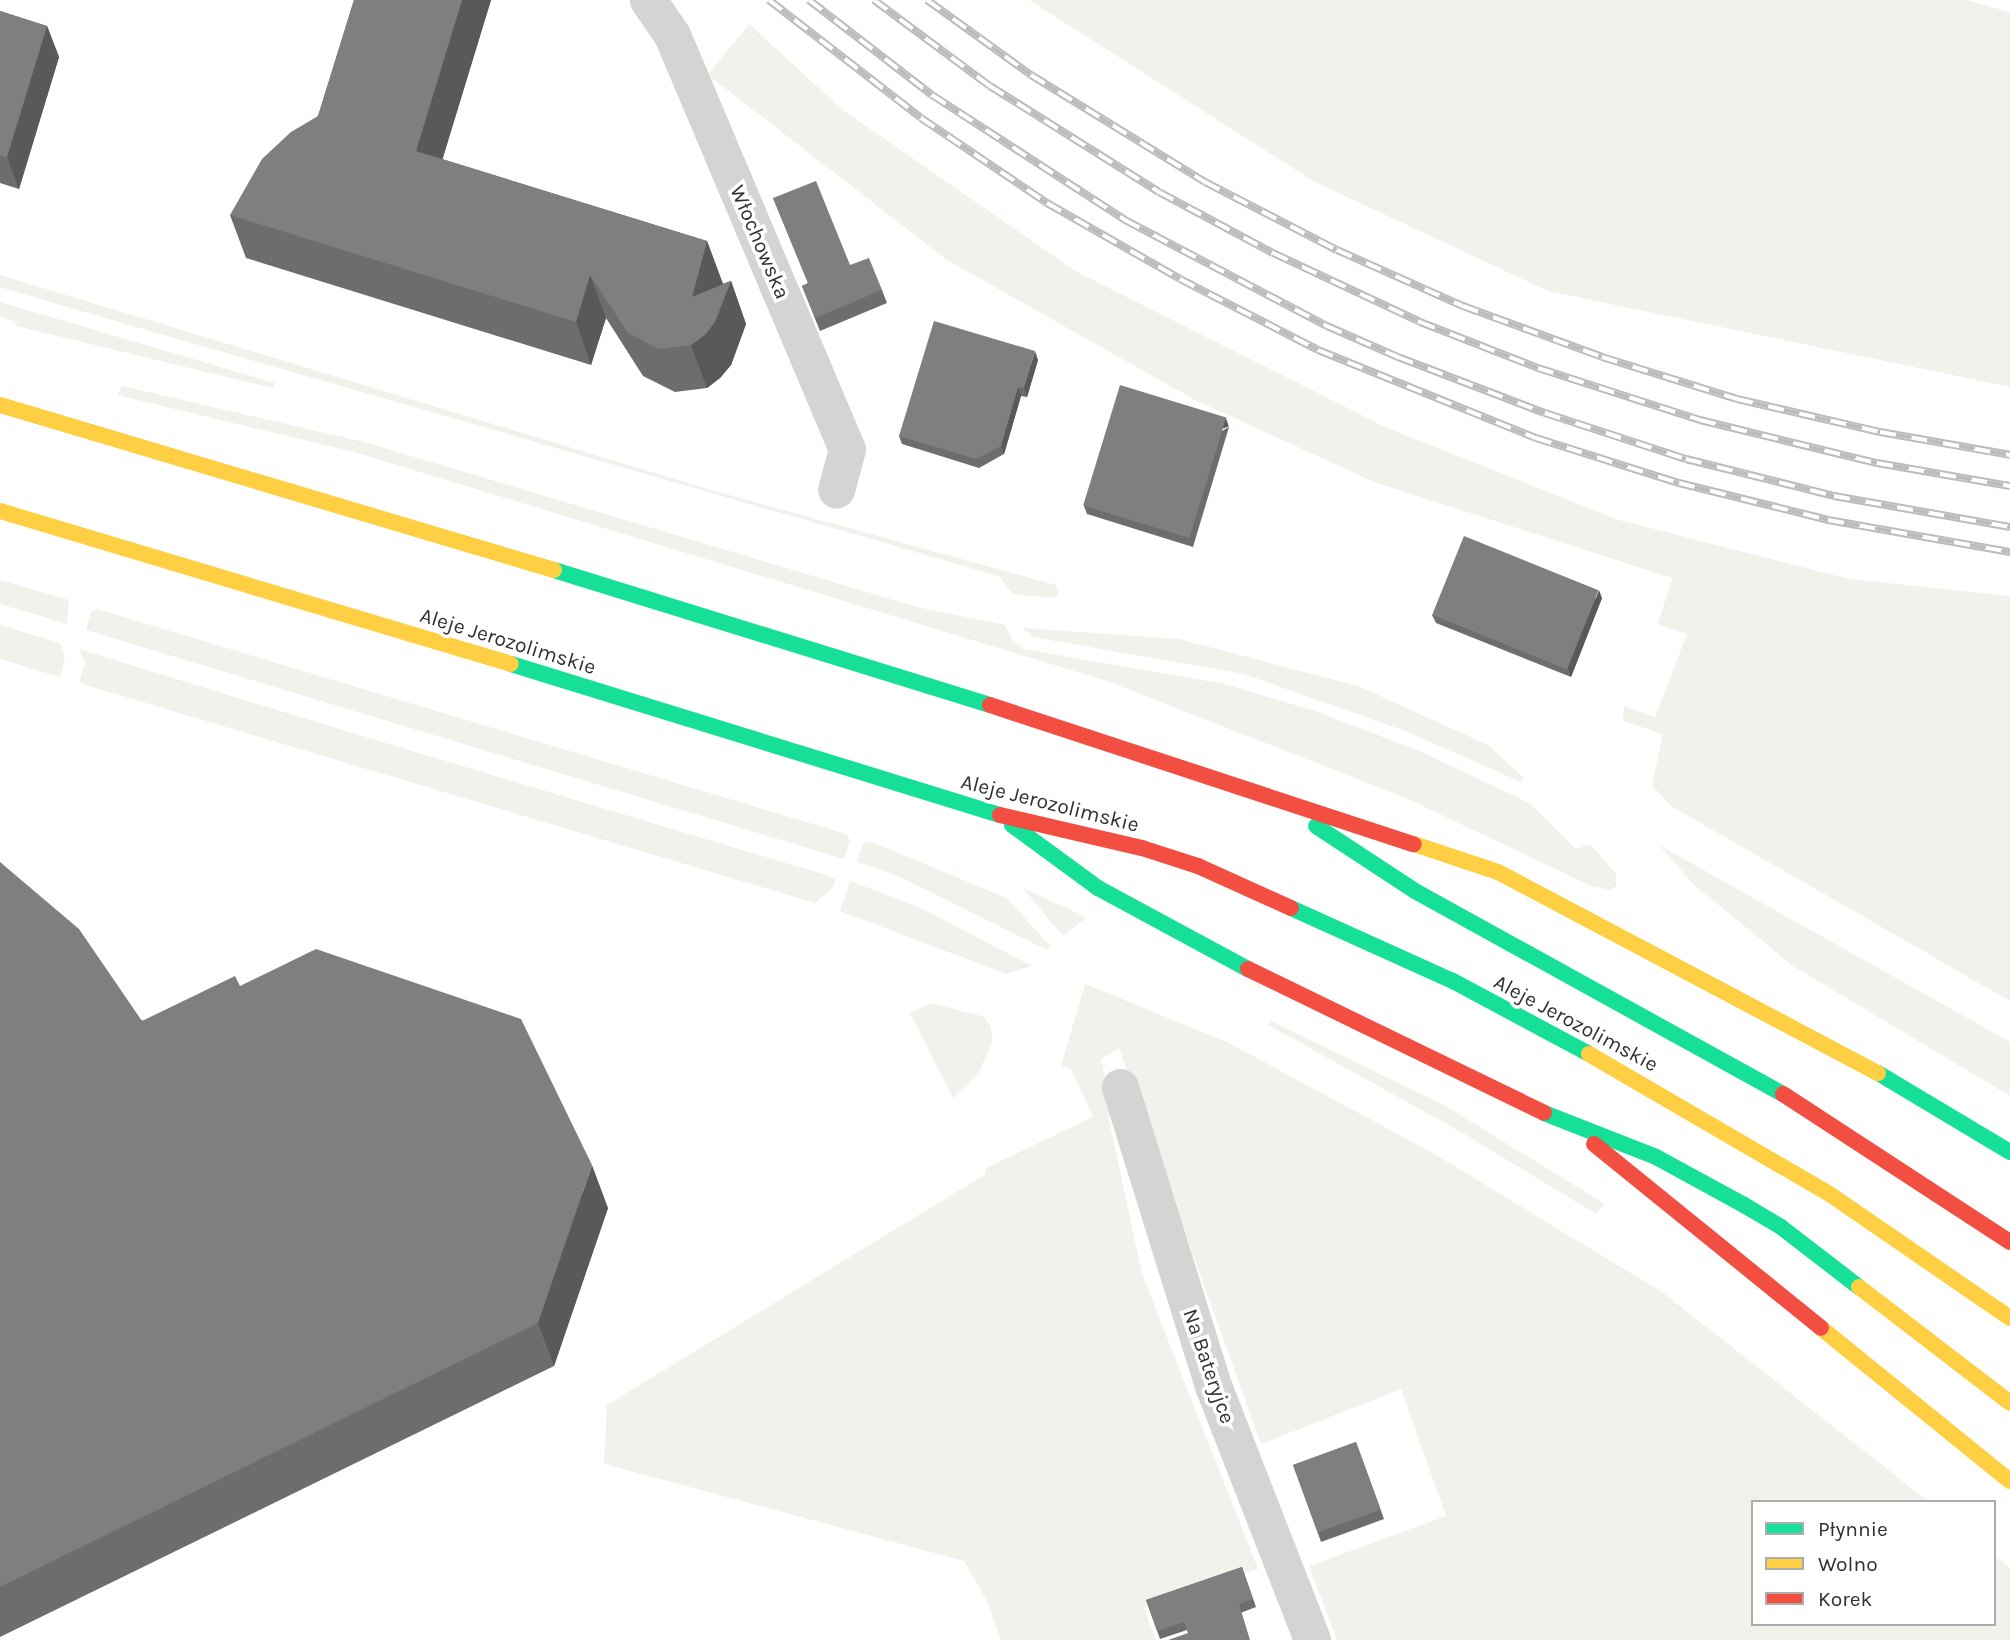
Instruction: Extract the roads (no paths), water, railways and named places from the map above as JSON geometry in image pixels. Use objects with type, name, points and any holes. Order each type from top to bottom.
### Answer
[{"type":"main road","name":"Aleje Jerozolimskie","points":[[0,405],[972,697],[1284,804],[1498,872],[1895,1082],[2010,1152]]},
{"type":"main road","name":"Aleje Jerozolimskie","points":[[0,511],[719,726],[999,815],[1142,848],[1198,866],[1452,981],[1742,1139],[2010,1318]]},
{"type":"main road","name":"Aleje Jerozolimskie","points":[[1284,804],[1415,891],[1786,1096],[2010,1242]]},
{"type":"main road","points":[[999,815],[1098,888],[1199,945],[1570,1126],[1656,1157],[1781,1227],[2010,1403]]},
{"type":"main road","points":[[1570,1126],[2010,1481]]},
{"type":"street","name":"Włochowska","points":[[648,0],[672,35],[847,449],[836,490]]},
{"type":"street","name":"Na Bateryjce","points":[[1120,1087],[1213,1388],[1312,1640]]},
{"type":"railway","points":[[769,0],[921,118],[1047,203],[1180,279],[1318,350],[1536,438],[1679,483],[1828,520],[2010,552]]},
{"type":"railway","points":[[809,0],[932,95],[1125,220],[1327,326],[1398,357],[1545,413],[1686,459],[1834,496],[2010,527]]},
{"type":"railway","points":[[874,0],[990,86],[1159,192],[1273,253],[1420,322],[1538,368],[1700,420],[1877,463],[2010,486]]},
{"type":"railway","points":[[927,0],[1031,75],[1205,182],[1337,250],[1463,306],[1602,357],[1737,399],[1880,432],[2010,455]]}]
